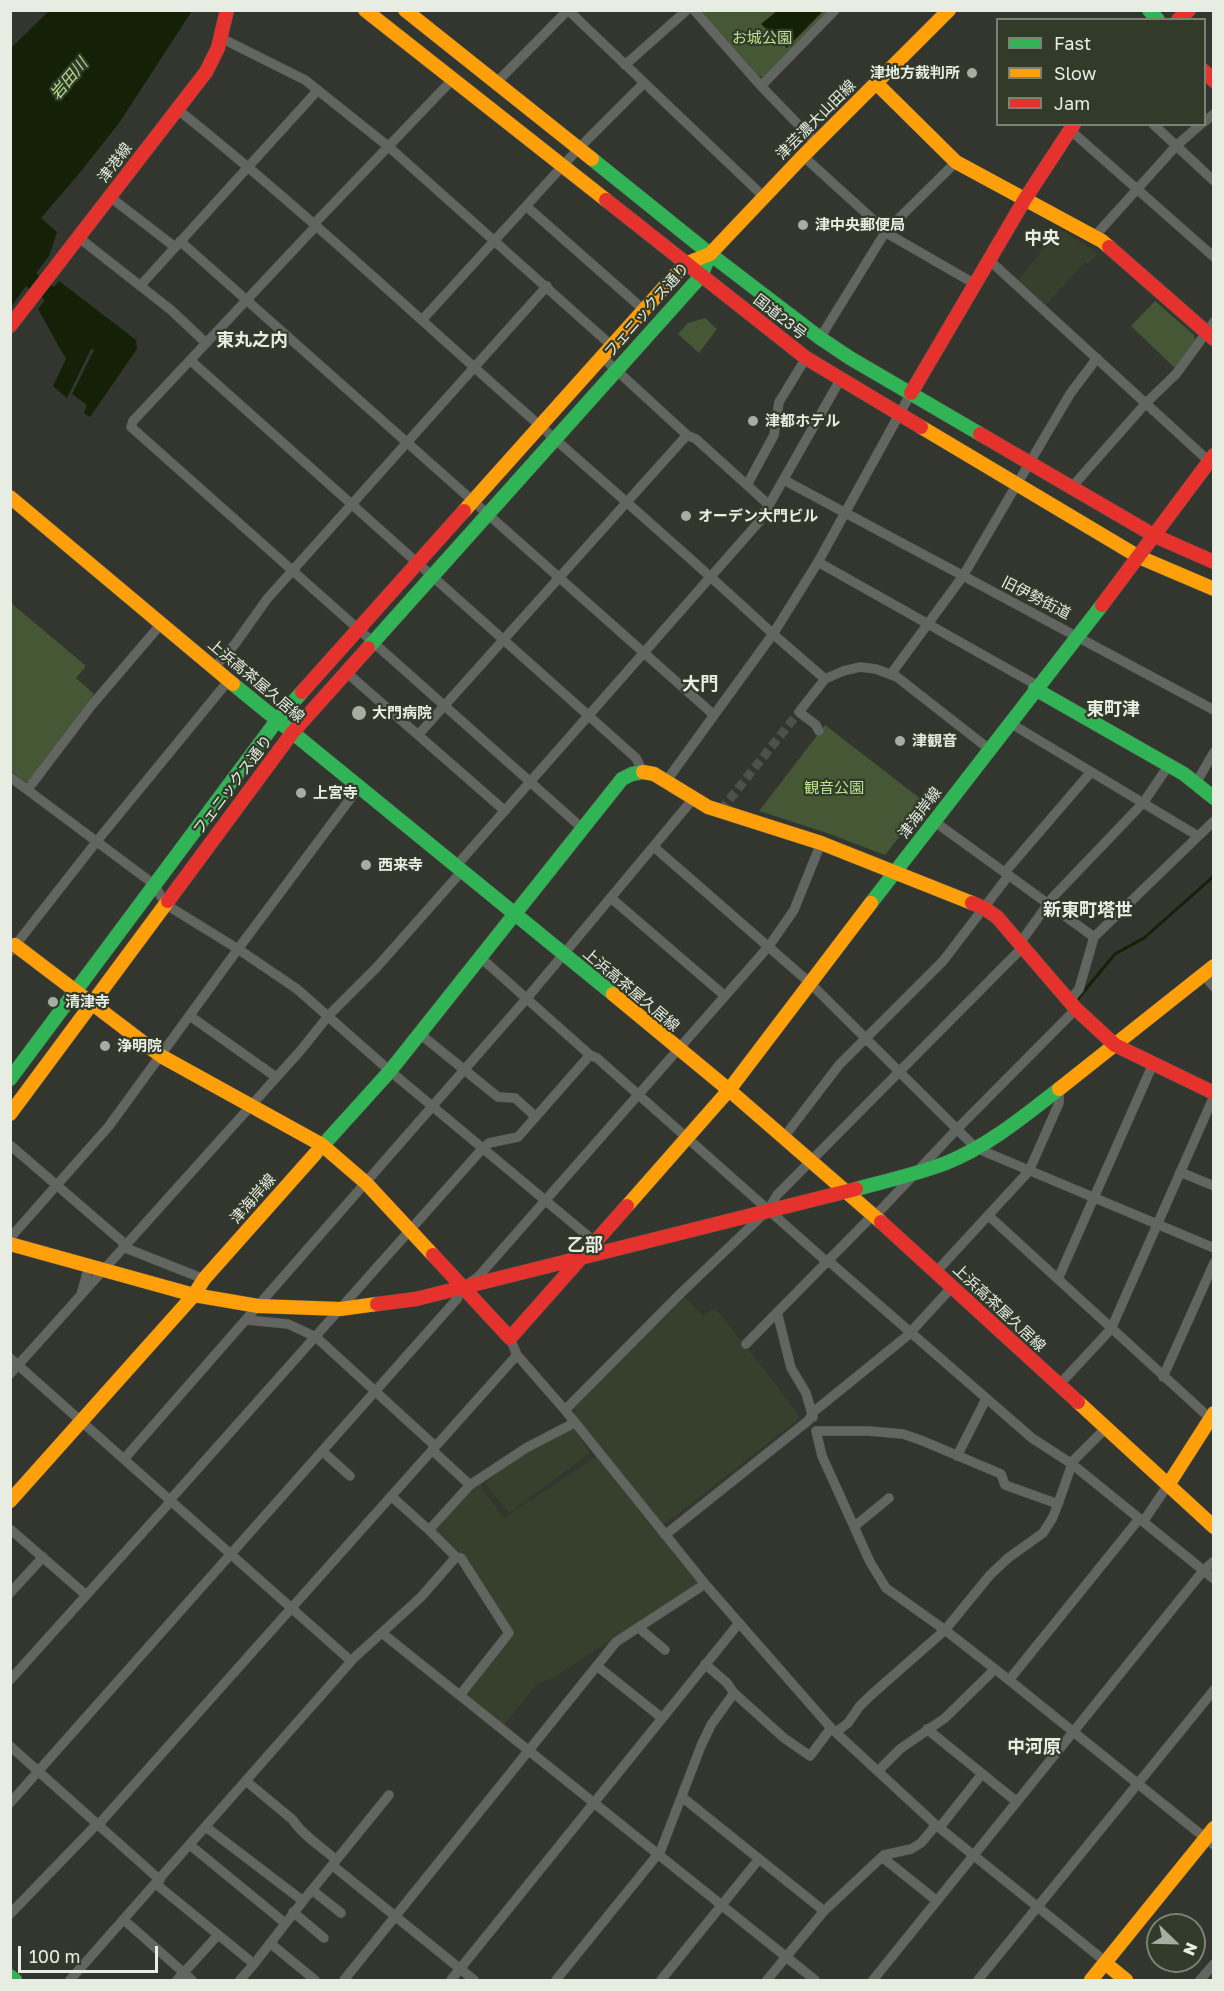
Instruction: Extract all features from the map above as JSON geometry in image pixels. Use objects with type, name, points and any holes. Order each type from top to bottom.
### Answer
[{"type":"main road","name":"津港線","points":[[13,323],[206,72],[221,38],[227,10]]},
{"type":"main road","name":"国道23号","points":[[365,10],[806,358],[1139,557],[1214,590]]},
{"type":"main road","name":"国道23号","points":[[405,10],[710,254],[820,338],[850,358],[1155,536],[1214,562]]},
{"type":"main road","name":"津芸濃大山田線","points":[[710,254],[941,13]]},
{"type":"main road","points":[[876,83],[956,162],[1094,237],[1211,331]]},
{"type":"main road","points":[[912,393],[1025,199],[1072,127]]},
{"type":"main road","name":"フェニックス通り","points":[[10,1079],[278,719],[685,264],[710,254]]},
{"type":"main road","name":"フェニックス通り","points":[[10,1114],[292,733],[701,276],[710,254]]},
{"type":"main road","name":"津海岸線","points":[[510,1338],[729,1090],[1212,461]]},
{"type":"main road","name":"上浜高茶屋久居線","points":[[13,504],[278,719],[292,733],[515,914],[677,1050],[729,1090],[874,1215],[1214,1527]]},
{"type":"main road","points":[[1037,688],[1169,765],[1214,798]]},
{"type":"main road","points":[[643,772],[667,780],[708,807],[821,843],[984,908],[997,917],[1073,1005],[1115,1045],[1214,1095]]},
{"type":"main road","name":"津海岸線","points":[[10,1501],[194,1295],[204,1279],[322,1145],[390,1071],[622,779],[643,772]]},
{"type":"main road","points":[[13,948],[77,991],[161,1056],[322,1145],[366,1183],[510,1338]]},
{"type":"main road","points":[[10,1245],[194,1295],[258,1306],[340,1309],[393,1303],[462,1288],[768,1210],[848,1192],[945,1163],[976,1148],[1014,1124],[1208,970]]},
{"type":"main road","points":[[1168,1485],[1213,1418]]},
{"type":"main road","points":[[1091,1980],[1211,1837]]},
{"type":"main road","points":[[1105,1963],[1126,1980]]},
{"type":"main road","points":[[10,1976],[15,1980]]},
{"type":"street","points":[[496,83],[568,10],[764,197]]},
{"type":"street","points":[[625,65],[687,10]]},
{"type":"street","points":[[694,10],[761,86],[816,143]]},
{"type":"street","points":[[761,86],[835,10]]},
{"type":"street","points":[[221,38],[295,74],[318,90],[388,147],[612,346]]},
{"type":"street","points":[[452,80],[133,421],[130,428],[582,828]]},
{"type":"street","points":[[422,320],[579,148],[643,84]]},
{"type":"street","points":[[140,286],[318,90]]},
{"type":"street","points":[[177,109],[248,165],[822,676]]},
{"type":"street","points":[[1155,126],[1214,181]]},
{"type":"street","points":[[1094,237],[1176,146],[1199,126]]},
{"type":"street","points":[[1072,127],[1137,189],[1214,257]]},
{"type":"street","points":[[803,156],[886,231],[975,284]]},
{"type":"street","points":[[820,338],[886,231],[956,162]]},
{"type":"street","points":[[110,197],[177,244],[246,300],[714,715]]},
{"type":"street","points":[[526,206],[644,310]]},
{"type":"street","points":[[78,237],[176,315],[206,343]]},
{"type":"street","points":[[989,260],[1212,461]]},
{"type":"street","points":[[214,668],[235,644],[267,599],[547,286]]},
{"type":"street","points":[[1071,488],[1146,403],[1176,374],[1211,331]]},
{"type":"street","points":[[602,357],[687,435],[696,439],[769,505]]},
{"type":"street","points":[[747,485],[774,435],[779,402],[806,358]]},
{"type":"street","points":[[891,674],[963,576],[1070,394],[1097,358]]},
{"type":"street","points":[[190,360],[636,759],[643,772]]},
{"type":"street","points":[[10,1374],[80,1298],[329,1015],[385,959],[505,811],[758,523],[840,380]]},
{"type":"street","points":[[667,780],[773,634],[818,562],[912,393]]},
{"type":"street","points":[[419,734],[687,435]]},
{"type":"street","name":"旧伊勢街道","points":[[783,480],[1214,710]]},
{"type":"street","points":[[818,562],[928,623],[1037,688]]},
{"type":"street","points":[[28,789],[91,706],[161,624]]},
{"type":"street","points":[[819,731],[816,725],[799,712],[822,676],[860,667],[891,674],[989,749]]},
{"type":"street","points":[[346,672],[505,811]]},
{"type":"street","points":[[13,948],[229,680]]},
{"type":"street","points":[[1010,723],[1198,836]]},
{"type":"street","points":[[1196,783],[1214,752]]},
{"type":"street","points":[[564,1410],[768,1210],[777,1195],[901,1072],[1021,945],[1048,904],[1143,803],[1169,765]]},
{"type":"street","points":[[784,1137],[839,1065],[943,962],[1007,873],[1091,772]]},
{"type":"street","points":[[10,777],[155,885],[165,904],[297,989],[390,1071],[594,1242]]},
{"type":"street","points":[[10,1238],[109,1126],[359,787]]},
{"type":"street","points":[[124,1459],[527,998],[693,799]]},
{"type":"street","points":[[746,1344],[874,1215],[955,1126],[1073,1005],[1094,938],[1214,821]]},
{"type":"street","points":[[935,822],[1094,938]]},
{"type":"street","points":[[10,1803],[457,1299],[462,1288],[478,1277],[769,946],[794,910],[821,843]]},
{"type":"street","points":[[654,848],[810,983],[868,1038],[976,1148],[1214,1248]]},
{"type":"street","points":[[611,898],[725,996]]},
{"type":"street","points":[[481,958],[827,1262],[1032,1438],[1072,1464],[1214,1579]]},
{"type":"street","points":[[1208,970],[1214,987]]},
{"type":"street","points":[[190,1016],[276,1077]]},
{"type":"street","points":[[420,1034],[498,1097],[515,1098],[536,1117]]},
{"type":"street","points":[[10,1680],[483,1148],[489,1143],[518,1137],[591,1054]]},
{"type":"street","points":[[1058,1279],[1153,1064]]},
{"type":"street","points":[[936,1272],[1029,1171],[1059,1103],[1059,1089]]},
{"type":"street","points":[[1059,1385],[1111,1329],[1214,1095]]},
{"type":"street","points":[[10,1145],[124,1246],[204,1279]]},
{"type":"street","points":[[1180,1172],[1214,1186]]},
{"type":"street","points":[[989,1216],[1163,1377],[1213,1418]]},
{"type":"street","points":[[1163,1377],[1214,1263]]},
{"type":"street","points":[[80,1298],[89,1266]]},
{"type":"street","points":[[665,1535],[809,1420],[812,1413],[910,1333],[952,1287]]},
{"type":"street","points":[[777,1312],[791,1368],[806,1393],[822,1456],[870,1562],[886,1588],[945,1630],[1138,1784],[1211,1837]]},
{"type":"street","points":[[247,1320],[288,1324],[316,1337],[375,1391],[470,1485]]},
{"type":"street","points":[[510,1338],[517,1354],[705,1584],[833,1730],[938,1826],[1105,1963]]},
{"type":"street","points":[[10,1914],[98,1824],[517,1354]]},
{"type":"street","points":[[10,1358],[351,1661]]},
{"type":"street","points":[[957,1456],[986,1399]]},
{"type":"street","points":[[429,1530],[470,1485],[526,1448],[574,1423]]},
{"type":"street","points":[[705,1664],[784,1738],[810,1756],[833,1730],[848,1723],[870,1696],[945,1630],[990,1575],[1008,1558],[1043,1533],[1053,1517],[1072,1464],[1105,1428]]},
{"type":"street","points":[[816,1431],[903,1434],[1001,1474],[1005,1485],[1058,1504]]},
{"type":"street","points":[[322,1451],[350,1476]]},
{"type":"street","points":[[1139,1519],[1145,1519],[1168,1485]]},
{"type":"street","points":[[391,1496],[456,1557],[461,1558],[509,1633],[460,1695]]},
{"type":"street","points":[[855,1526],[889,1498]]},
{"type":"street","points":[[1009,1680],[1139,1519]]},
{"type":"street","points":[[10,1529],[86,1595]]},
{"type":"street","points":[[10,1593],[43,1557]]},
{"type":"street","points":[[74,1979],[351,1661],[421,1597],[456,1557]]},
{"type":"street","points":[[873,1980],[1203,1571],[1214,1561]]},
{"type":"street","points":[[344,1980],[616,1642],[705,1584]]},
{"type":"street","points":[[451,1980],[739,1623]]},
{"type":"street","points":[[639,1628],[665,1650]]},
{"type":"street","points":[[382,1633],[815,1980]]},
{"type":"street","points":[[597,1666],[662,1718]]},
{"type":"street","points":[[878,1771],[900,1749],[945,1718],[995,1669]]},
{"type":"street","points":[[978,1980],[1214,1690]]},
{"type":"street","points":[[555,1980],[658,1855],[711,1725],[734,1693]]},
{"type":"street","points":[[927,1729],[1017,1802]]},
{"type":"street","points":[[10,1746],[98,1824],[158,1882],[254,1964]]},
{"type":"street","points":[[767,1980],[824,1911],[882,1857],[911,1849],[921,1843],[982,1774]]},
{"type":"street","points":[[246,1781],[293,1820],[296,1827],[395,1917],[474,1980]]},
{"type":"street","points":[[240,1980],[389,1795]]},
{"type":"street","points":[[682,1797],[824,1911]]},
{"type":"street","points":[[206,1827],[303,1901]]},
{"type":"street","points":[[190,1845],[285,1923]]},
{"type":"street","points":[[882,1857],[937,1901]]},
{"type":"street","points":[[662,1980],[759,1859]]},
{"type":"street","points":[[312,1890],[341,1913]]},
{"type":"street","points":[[293,1912],[324,1938]]},
{"type":"street","points":[[124,1920],[180,1977],[192,1980]]},
{"type":"street","points":[[180,1977],[218,1935]]},
{"type":"street","points":[[270,1943],[315,1980]]},
{"type":"street","points":[[1200,1980],[1214,1964]]},
{"type":"shaded area","points":[[1059,229],[1098,253],[1088,264],[1085,262],[1046,305],[1018,280]]},
{"type":"shaded area","points":[[685,1297],[703,1316],[715,1308],[800,1418],[665,1524],[662,1524],[574,1414],[574,1406]]},
{"type":"shaded area","points":[[573,1428],[590,1453],[509,1513],[485,1483],[522,1455]]},
{"type":"shaded area","points":[[596,1457],[697,1582],[697,1585],[554,1677],[537,1684],[504,1725],[467,1693],[515,1633],[463,1556],[436,1532],[436,1529],[469,1492],[482,1483],[483,1490],[504,1518]]},
{"type":"green space","name":"お城公園","points":[[701,11],[828,11],[764,77],[759,76]]},
{"type":"green space","points":[[1155,301],[1194,335],[1195,340],[1175,368],[1131,326]]},
{"type":"green space","points":[[705,318],[717,329],[699,353],[678,334],[688,323]]},
{"type":"green space","points":[[11,603],[86,666],[76,678],[94,694],[29,781],[25,782],[11,771]]},
{"type":"green space","name":"観音公園","points":[[825,725],[926,803],[885,855],[759,811]]},
{"type":"water","name":"岩田川","points":[[49,11],[192,11],[119,123],[41,218],[57,232],[49,256],[36,273],[54,287],[59,281],[136,340],[137,349],[90,417],[84,413],[87,405],[72,394],[94,350],[91,349],[67,398],[53,386],[66,359],[38,309],[45,300],[26,286],[11,307],[10,49]]},
{"type":"water","points":[[777,11],[823,11],[787,48],[761,24]]},
{"type":"waterway","points":[[1076,1001],[1115,954],[1144,938],[1214,876]]},
{"type":"tunnel","points":[[721,810],[799,712]]},
{"type":"traffic: fast","points":[[1149,10],[1156,18]]},
{"type":"traffic: fast","points":[[592,159],[710,254],[820,338],[980,434]]},
{"type":"traffic: fast","points":[[368,648],[701,276],[710,254]]},
{"type":"traffic: fast","points":[[871,903],[1102,605]]},
{"type":"traffic: fast","points":[[233,684],[613,994]]},
{"type":"traffic: fast","points":[[1035,689],[1184,774],[1214,798]]},
{"type":"traffic: fast","points":[[10,1079],[278,719],[302,692]]},
{"type":"traffic: fast","points":[[315,1154],[390,1071],[622,779],[643,772]]},
{"type":"traffic: fast","points":[[856,1189],[924,1171],[961,1156],[1005,1130],[1059,1089]]},
{"type":"traffic: fast","points":[[10,1976],[15,1980]]},
{"type":"traffic: slow","points":[[365,10],[606,200]]},
{"type":"traffic: slow","points":[[405,10],[592,159]]},
{"type":"traffic: slow","points":[[710,254],[803,156],[949,10]]},
{"type":"traffic: slow","points":[[876,83],[956,162],[1102,241],[1109,247]]},
{"type":"traffic: slow","points":[[464,511],[685,264],[710,254]]},
{"type":"traffic: slow","points":[[921,427],[1139,557],[1214,589]]},
{"type":"traffic: slow","points":[[10,497],[233,684]]},
{"type":"traffic: slow","points":[[643,772],[654,774],[708,807],[821,843],[972,903]]},
{"type":"traffic: slow","points":[[10,1114],[168,901]]},
{"type":"traffic: slow","points":[[627,1206],[729,1090],[871,903]]},
{"type":"traffic: slow","points":[[15,945],[161,1056],[322,1145],[366,1183],[433,1255]]},
{"type":"traffic: slow","points":[[1059,1089],[1214,966]]},
{"type":"traffic: slow","points":[[613,994],[729,1090],[881,1222]]},
{"type":"traffic: slow","points":[[10,1501],[194,1295],[204,1279],[315,1154]]},
{"type":"traffic: slow","points":[[10,1244],[194,1295],[258,1306],[340,1309],[377,1304]]},
{"type":"traffic: slow","points":[[1078,1402],[1214,1527]]},
{"type":"traffic: slow","points":[[1168,1485],[1214,1413]]},
{"type":"traffic: slow","points":[[1091,1980],[1214,1828]]},
{"type":"traffic: slow","points":[[1105,1963],[1126,1980]]},
{"type":"traffic: jam","points":[[10,326],[206,72],[218,48],[227,10]]},
{"type":"traffic: jam","points":[[1180,18],[1189,10]]},
{"type":"traffic: jam","points":[[1206,73],[1214,81]]},
{"type":"traffic: jam","points":[[911,393],[1025,199],[1073,126]]},
{"type":"traffic: jam","points":[[606,200],[806,358],[921,427]]},
{"type":"traffic: jam","points":[[1109,247],[1214,339]]},
{"type":"traffic: jam","points":[[980,434],[1155,536],[1214,562]]},
{"type":"traffic: jam","points":[[1102,605],[1214,455]]},
{"type":"traffic: jam","points":[[302,692],[464,511]]},
{"type":"traffic: jam","points":[[168,901],[292,733],[368,648]]},
{"type":"traffic: jam","points":[[972,903],[997,917],[1076,1009],[1115,1045],[1214,1093]]},
{"type":"traffic: jam","points":[[377,1304],[416,1299],[856,1189]]},
{"type":"traffic: jam","points":[[433,1255],[510,1338],[627,1206]]},
{"type":"traffic: jam","points":[[881,1222],[1078,1402]]},
{"type":"place","name":"津地方裁判所","points":[[972,73]]},
{"type":"place","name":"津中央郵便局","points":[[803,225]]},
{"type":"place","name":"津都ホテル","points":[[753,421]]},
{"type":"place","name":"オーデン大門ビル","points":[[686,516]]},
{"type":"place","name":"大門病院","points":[[359,713]]},
{"type":"place","name":"津観音","points":[[900,741]]},
{"type":"place","name":"上宮寺","points":[[301,793]]},
{"type":"place","name":"西来寺","points":[[366,865]]},
{"type":"place","name":"清津寺","points":[[53,1002]]},
{"type":"place","name":"浄明院","points":[[105,1046]]},
{"type":"district","name":"中央","points":[[1042,238]]},
{"type":"district","name":"東丸之内","points":[[252,340]]},
{"type":"district","name":"大門","points":[[700,684]]},
{"type":"district","name":"東町津","points":[[1113,709]]},
{"type":"district","name":"新東町塔世","points":[[1088,910]]},
{"type":"district","name":"乙部","points":[[585,1245]]},
{"type":"district","name":"中河原","points":[[1034,1747]]}]
